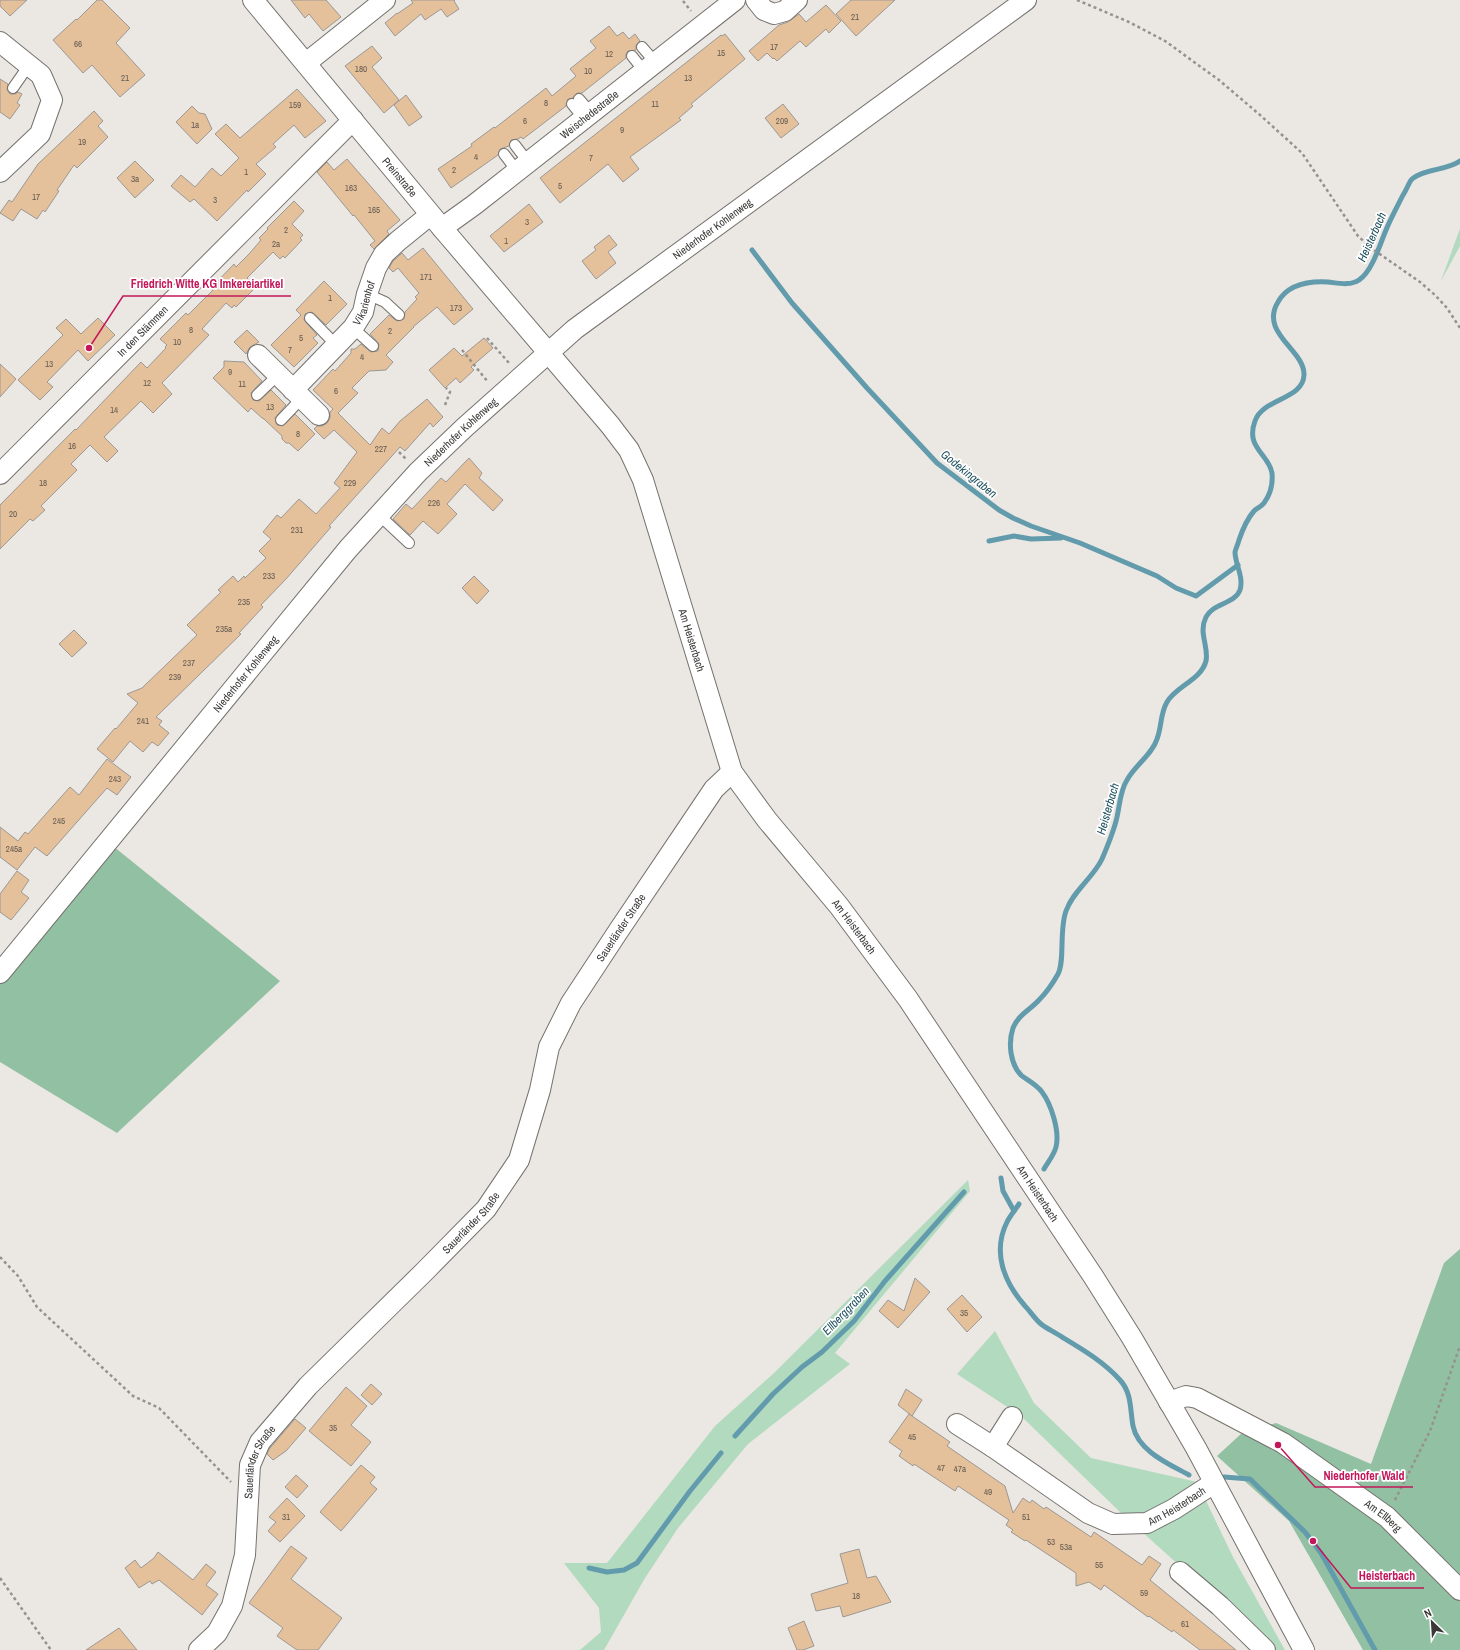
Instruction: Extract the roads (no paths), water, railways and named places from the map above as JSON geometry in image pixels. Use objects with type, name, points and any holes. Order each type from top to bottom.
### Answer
[{"type":"street","name":"Preinstraße","points":[[253,0],[547,353]]},
{"type":"street","points":[[306,63],[385,0]]},
{"type":"street","name":"Weischedestraße","points":[[436,221],[474,205],[523,167],[581,109],[650,67],[735,0]]},
{"type":"street","points":[[756,0],[764,10],[774,14],[785,11],[797,0]]},
{"type":"street","name":"Niederhofer Kohlenweg","points":[[0,973],[338,561],[418,472],[464,428],[575,329],[1026,0]]},
{"type":"street","points":[[0,42],[41,75],[52,100],[40,134],[0,172]]},
{"type":"street","name":"In den Stämmen","points":[[0,474],[353,120]]},
{"type":"street","name":"Vikarienhof","points":[[298,394],[336,345],[353,328],[363,312],[367,294],[376,268],[384,254],[398,241],[436,221]]},
{"type":"street","name":"Am Heisterbach","points":[[547,353],[610,425],[629,450],[643,480],[732,772],[767,820],[839,906],[908,999],[1093,1276],[1132,1338],[1169,1402],[1304,1650]]},
{"type":"street","points":[[258,355],[319,415]]},
{"type":"street","name":"Sauerländer Straße","points":[[199,1650],[216,1633],[232,1606],[245,1555],[250,1465],[260,1442],[308,1386],[425,1271],[486,1208],[519,1160],[540,1090],[549,1047],[571,1003],[714,790],[732,772]]},
{"type":"street","name":"Am Ellberg","points":[[1169,1402],[1186,1396],[1197,1398],[1283,1443],[1387,1517],[1460,1590]]},
{"type":"street","points":[[993,1447],[1012,1417]]},
{"type":"street","name":"Am Heisterbach","points":[[957,1424],[993,1447],[1088,1513],[1113,1524],[1147,1523],[1174,1509],[1214,1483]]},
{"type":"street","points":[[1180,1572],[1220,1606],[1265,1650]]},
{"type":"lane","points":[[642,47],[650,67]]},
{"type":"lane","points":[[632,56],[650,67]]},
{"type":"lane","points":[[13,88],[29,65]]},
{"type":"lane","points":[[515,146],[523,167]]},
{"type":"lane","points":[[504,154],[523,167]]},
{"type":"lane","points":[[367,294],[385,302],[399,315]]},
{"type":"lane","points":[[310,318],[336,345]]},
{"type":"lane","points":[[353,328],[373,346]]},
{"type":"lane","points":[[256,395],[278,375]]},
{"type":"lane","points":[[281,420],[298,394]]},
{"type":"lane","points":[[379,515],[409,543]]},
{"type":"waterway","name":"Heisterbach","points":[[1044,1169],[1056,1147],[1056,1126],[1049,1103],[1042,1092],[1022,1076],[1015,1066],[1010,1047],[1011,1034],[1015,1023],[1036,1004],[1058,974],[1061,961],[1063,927],[1066,911],[1073,897],[1094,872],[1102,859],[1114,828],[1125,784],[1130,775],[1155,745],[1159,734],[1163,711],[1167,702],[1171,696],[1194,678],[1203,668],[1207,655],[1203,634],[1206,617],[1209,612],[1234,598],[1240,590],[1241,580],[1235,557],[1235,551],[1245,525],[1254,511],[1266,500],[1271,489],[1272,481],[1270,466],[1255,444],[1253,438],[1255,421],[1259,413],[1297,390],[1302,383],[1304,375],[1298,357],[1284,341],[1274,323],[1274,313],[1278,302],[1287,291],[1293,287],[1306,283],[1328,282],[1348,284],[1359,280],[1364,276],[1372,264],[1390,221],[1412,179],[1422,173],[1449,166],[1460,161]]},
{"type":"waterway","name":"Godekingraben","points":[[752,250],[792,303],[867,388],[937,463],[999,510],[1031,526],[1080,543],[1157,576],[1176,588],[1196,596],[1238,565]]},
{"type":"waterway","points":[[989,541],[1014,536],[1031,539],[1061,538]]},
{"type":"waterway","name":"Ellberggraben","points":[[1001,1178],[1003,1191],[1014,1211]]},
{"type":"waterway","name":"Ellberggraben","points":[[735,1436],[773,1394],[802,1367],[822,1352],[854,1321],[885,1281],[964,1192]]},
{"type":"waterway","name":"Heisterbach","points":[[1019,1204],[1007,1222],[1001,1244],[1002,1266],[1011,1287],[1041,1324],[1092,1356],[1114,1373],[1127,1390],[1133,1426],[1141,1443],[1155,1456],[1189,1475]]},
{"type":"waterway","name":"Ellberggraben","points":[[589,1568],[607,1572],[624,1570],[637,1563],[690,1491],[721,1453]]},
{"type":"waterway","name":"Heisterbach","points":[[1224,1477],[1250,1479],[1305,1532],[1321,1553],[1375,1650]]},
{"type":"place","name":"Friedrich Witte KG Imkereiartikel","points":[[89,348]]},
{"type":"place","name":"Niederhofer Wald","points":[[1278,1445]]},
{"type":"place","name":"Heisterbach","points":[[1313,1541]]}]
